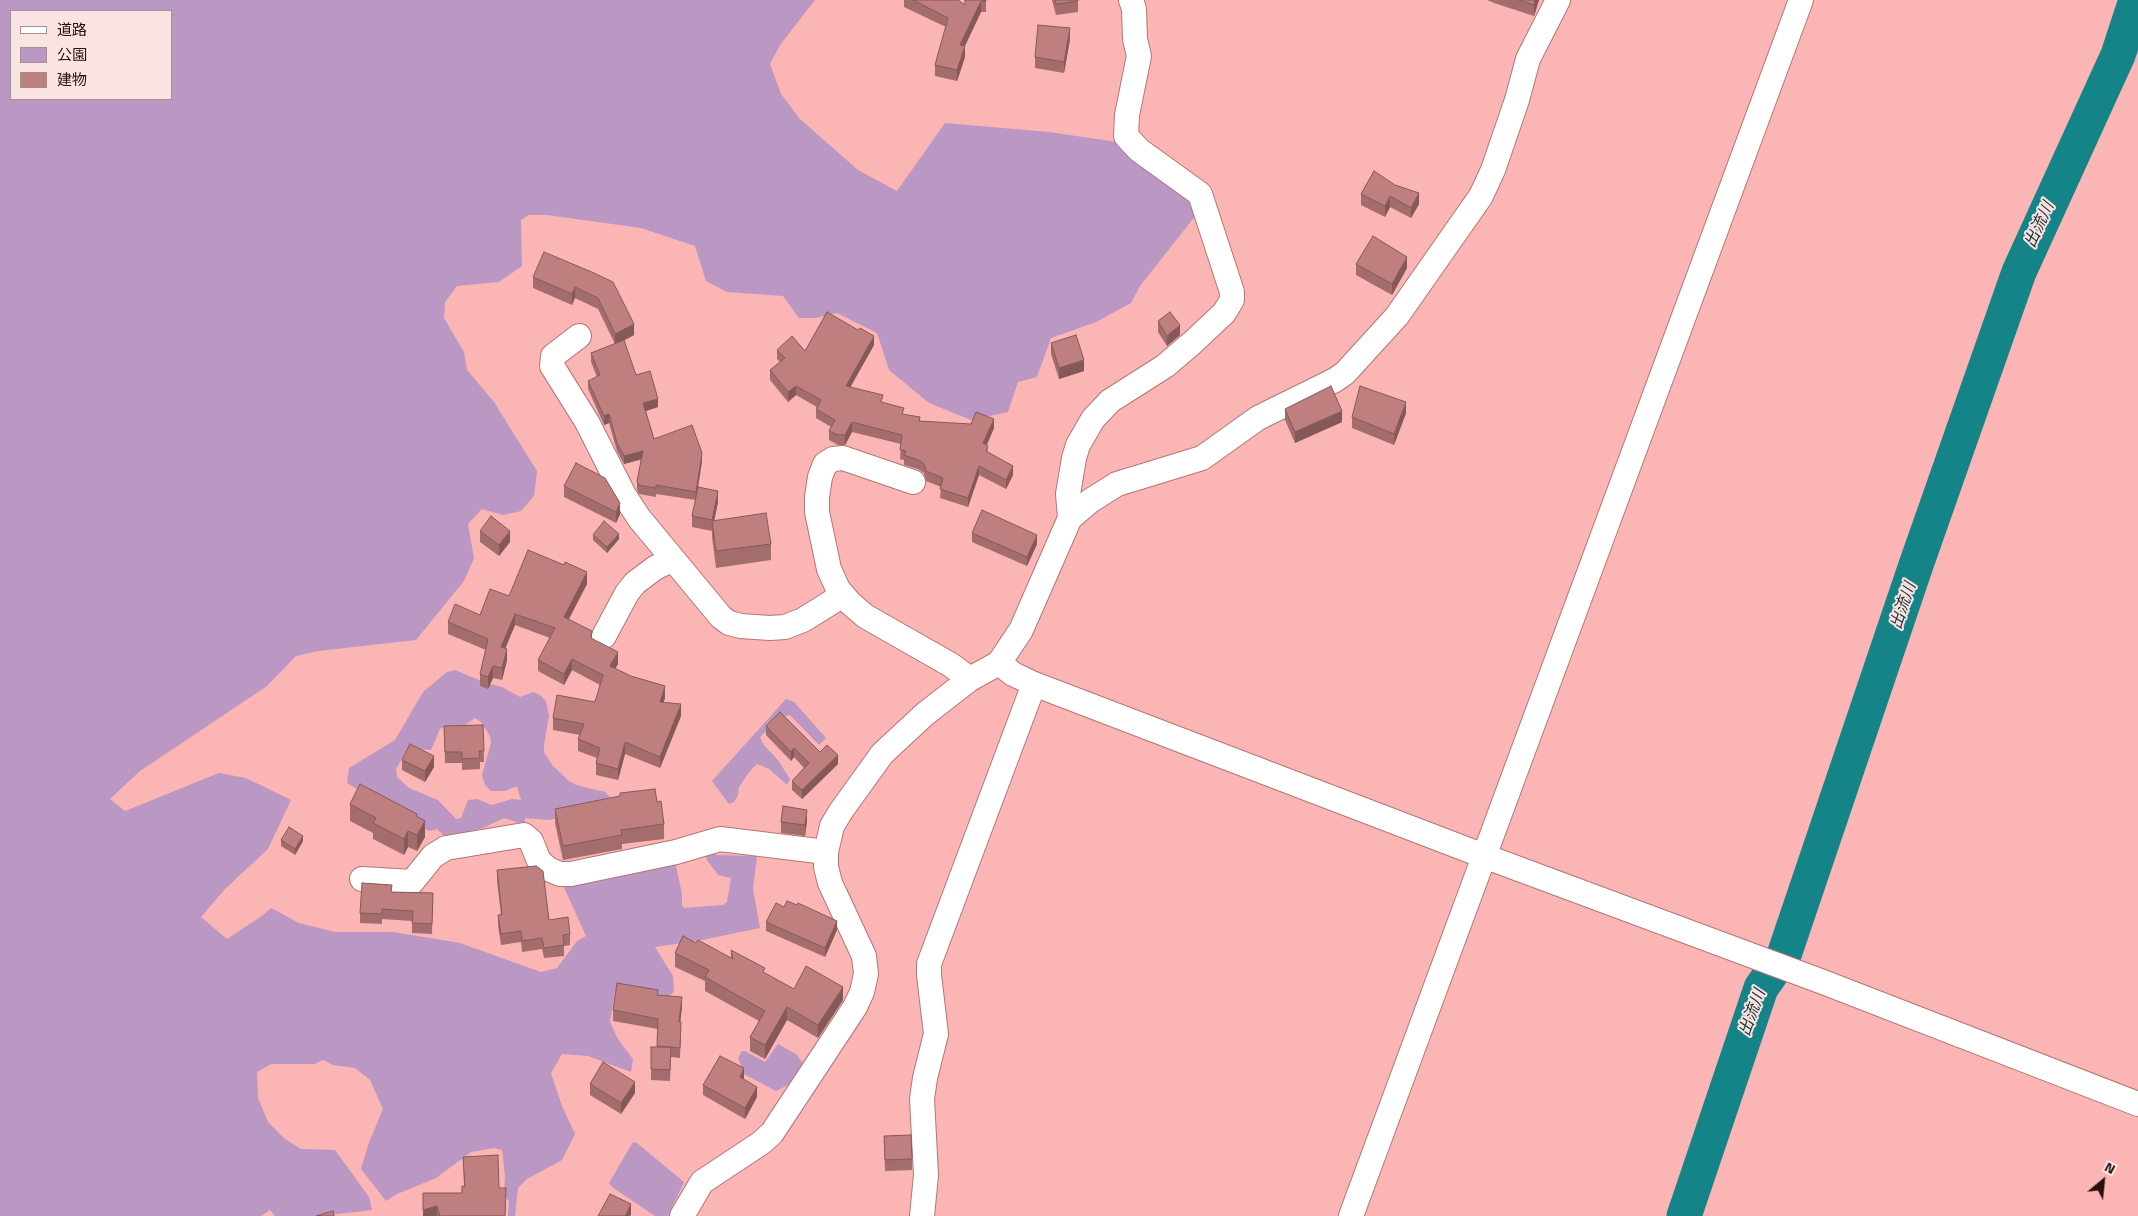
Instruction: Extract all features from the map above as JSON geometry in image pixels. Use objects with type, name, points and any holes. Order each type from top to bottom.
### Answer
[{"type":"street","points":[[1070,518],[1068,494],[1074,458],[1078,445],[1093,419],[1110,401],[1165,366],[1224,313],[1232,300],[1232,292],[1200,194],[1139,150],[1126,136],[1127,115],[1139,56],[1135,39],[1134,9],[1131,0]]},
{"type":"street","points":[[682,1216],[702,1182],[761,1143],[772,1133],[855,1007],[862,992],[866,974],[864,956],[830,883],[826,867],[826,852],[832,826],[882,754],[925,714],[970,679],[999,663],[1021,630],[1070,518],[1090,501],[1117,484],[1202,458],[1258,418],[1336,380],[1345,373],[1397,316],[1481,196],[1493,170],[1517,100],[1528,59],[1558,0]]},
{"type":"street","points":[[1351,1216],[1801,0]]},
{"type":"street","points":[[579,336],[553,356],[552,366],[598,440],[624,495],[639,518],[712,608],[729,622],[741,626],[770,628],[795,625],[842,594]]},
{"type":"street","points":[[913,482],[843,458],[833,458],[825,464],[820,477],[817,512],[829,569],[842,594],[865,616],[951,665],[970,679]]},
{"type":"street","points":[[604,636],[627,593],[635,583],[655,568],[673,559]]},
{"type":"street","points":[[999,663],[1013,674],[1034,684],[1484,856],[1742,951],[2138,1104]]},
{"type":"street","points":[[922,1216],[926,1175],[922,1099],[936,1034],[929,964],[1034,684]]},
{"type":"street","points":[[362,879],[412,882],[433,856],[446,848],[524,835],[531,840],[539,861],[548,869],[560,874],[571,874],[676,852],[720,839],[826,852]]},
{"type":"green space","points":[[0,0],[815,0],[780,45],[770,64],[781,94],[800,119],[858,170],[897,191],[945,123],[1049,132],[1117,142],[1180,184],[1196,215],[1140,286],[1131,303],[1096,322],[1051,338],[1037,377],[1018,382],[1008,412],[971,420],[929,403],[889,370],[877,333],[837,313],[815,318],[799,318],[783,296],[727,292],[706,281],[695,246],[641,228],[547,215],[529,215],[521,220],[522,266],[499,282],[457,286],[445,302],[444,318],[464,352],[467,370],[494,402],[537,471],[534,496],[521,511],[503,515],[482,509],[468,524],[474,558],[464,581],[416,640],[318,651],[296,656],[267,686],[140,771],[110,799],[125,811],[219,773],[246,778],[291,800],[268,849],[225,889],[201,917],[227,939],[271,908],[299,923],[335,932],[393,932],[460,943],[541,972],[557,968],[577,941],[586,936],[562,883],[675,861],[684,908],[723,905],[727,902],[731,878],[718,875],[707,860],[705,852],[712,850],[716,855],[757,856],[753,889],[760,928],[697,941],[655,947],[673,976],[674,992],[665,999],[615,991],[610,1022],[618,1039],[633,1059],[631,1072],[588,1056],[562,1054],[551,1073],[562,1106],[575,1134],[562,1160],[527,1179],[518,1188],[515,1216],[508,1216],[509,1201],[504,1190],[505,1176],[502,1150],[494,1148],[471,1152],[436,1178],[397,1194],[386,1201],[361,1169],[368,1145],[383,1109],[370,1080],[355,1068],[333,1065],[323,1060],[314,1064],[271,1064],[257,1072],[258,1098],[268,1122],[285,1139],[301,1149],[335,1150],[369,1197],[372,1210],[320,1216],[275,1216],[270,1210],[261,1216],[0,1216]]},
{"type":"green space","points":[[455,670],[486,683],[502,687],[520,697],[533,692],[540,695],[546,701],[549,716],[544,752],[552,765],[576,785],[605,792],[610,797],[609,805],[550,820],[525,818],[525,825],[504,818],[483,828],[445,837],[437,829],[429,831],[347,783],[349,768],[395,740],[423,692],[447,672]],"holes":[[[475,718],[481,722],[490,736],[491,743],[482,775],[485,785],[491,791],[505,791],[517,786],[521,800],[512,799],[492,805],[477,799],[468,800],[461,818],[456,819],[438,800],[409,788],[397,777],[396,769],[408,749],[431,750],[440,729],[447,726],[462,727]]]},
{"type":"green space","points":[[786,699],[794,702],[826,738],[819,745],[790,715],[779,718],[760,737],[763,744],[778,760],[790,779],[787,785],[769,769],[757,764],[739,787],[738,795],[734,802],[729,804],[712,781]]},
{"type":"green space","points":[[778,1044],[796,1054],[804,1065],[790,1084],[776,1091],[744,1074],[738,1058],[742,1051],[745,1051],[765,1062]]},
{"type":"green space","points":[[633,1142],[637,1143],[684,1182],[668,1216],[655,1216],[612,1187],[609,1183]]},
{"type":"building","points":[[913,0],[958,0],[965,5],[965,0],[986,0],[981,1],[960,45],[965,46],[957,70],[935,65],[948,18]]},
{"type":"building","points":[[1055,0],[1078,0],[1078,1],[1056,4]]},
{"type":"building","points":[[1519,0],[1535,0],[1534,5]]},
{"type":"building","points":[[1038,25],[1070,28],[1064,62],[1035,57]]},
{"type":"building","points":[[1374,171],[1395,185],[1419,193],[1411,208],[1390,196],[1385,206],[1361,194]]},
{"type":"building","points":[[1373,236],[1407,257],[1392,284],[1356,264]]},
{"type":"building","points":[[544,252],[613,282],[634,324],[615,334],[598,298],[575,287],[572,294],[533,277]]},
{"type":"building","points":[[827,312],[858,330],[860,328],[874,336],[846,386],[883,395],[881,402],[904,408],[902,414],[920,417],[919,421],[971,424],[976,412],[994,419],[983,443],[988,446],[986,451],[1013,466],[1006,480],[979,466],[968,498],[940,489],[943,478],[926,471],[924,464],[918,460],[904,455],[906,451],[900,450],[902,435],[852,422],[845,435],[838,435],[829,431],[835,420],[816,409],[821,400],[796,386],[788,392],[770,370],[785,358],[777,350],[792,336],[805,351]]},
{"type":"building","points":[[1170,312],[1180,325],[1167,336],[1158,321]]},
{"type":"building","points":[[1076,335],[1084,360],[1059,368],[1051,343]]},
{"type":"building","points":[[624,340],[636,375],[650,371],[658,399],[643,403],[654,439],[692,425],[702,453],[696,492],[656,485],[656,488],[639,485],[637,481],[643,451],[624,456],[617,443],[609,414],[604,416],[588,381],[600,375],[591,353]]},
{"type":"building","points":[[1331,386],[1342,411],[1295,432],[1285,409]]},
{"type":"building","points":[[1360,386],[1406,402],[1394,434],[1352,417]]},
{"type":"building","points":[[576,463],[605,478],[620,503],[616,512],[564,486]]},
{"type":"building","points":[[698,487],[718,491],[712,520],[692,516]]},
{"type":"building","points":[[982,510],[1037,535],[1027,557],[972,533]]},
{"type":"building","points":[[766,513],[771,544],[716,551],[712,521]]},
{"type":"building","points":[[491,516],[510,531],[499,545],[480,531]]},
{"type":"building","points":[[604,521],[619,534],[607,547],[593,535]]},
{"type":"building","points":[[528,550],[564,565],[565,562],[587,572],[564,617],[592,631],[591,638],[618,652],[610,666],[631,676],[665,686],[660,702],[681,704],[660,757],[625,742],[618,769],[596,763],[600,748],[578,739],[584,724],[553,718],[557,695],[595,702],[603,675],[572,659],[564,674],[538,660],[555,628],[515,614],[501,647],[507,649],[502,668],[493,666],[488,677],[480,674],[488,639],[448,622],[455,604],[480,615],[490,589],[509,596]]},
{"type":"building","points":[[780,712],[820,752],[827,745],[838,755],[802,790],[792,781],[809,763],[794,748],[791,752],[766,726]]},
{"type":"building","points":[[483,725],[484,751],[479,751],[480,758],[462,759],[462,752],[445,752],[444,726]]},
{"type":"building","points":[[410,744],[434,756],[425,771],[402,760]]},
{"type":"building","points":[[360,784],[417,814],[416,816],[425,821],[417,835],[408,831],[404,839],[373,823],[376,818],[350,804]]},
{"type":"building","points":[[655,789],[657,802],[661,801],[664,824],[621,830],[622,835],[563,846],[555,809],[620,796],[620,793]]},
{"type":"building","points":[[783,806],[807,810],[805,825],[781,822]]},
{"type":"building","points":[[289,827],[303,836],[295,849],[281,840]]},
{"type":"building","points":[[536,866],[543,871],[549,920],[568,917],[570,934],[563,935],[564,945],[544,948],[542,938],[522,941],[521,931],[501,934],[498,915],[502,914],[497,870]]},
{"type":"building","points":[[362,883],[392,885],[391,892],[433,893],[432,924],[412,923],[413,911],[382,909],[382,914],[360,913]]},
{"type":"building","points":[[787,901],[797,905],[798,903],[837,921],[825,948],[766,922],[776,903],[784,907]]},
{"type":"building","points":[[683,936],[696,943],[698,940],[733,959],[731,950],[765,968],[763,972],[794,989],[806,966],[843,987],[818,1025],[787,1007],[765,1045],[750,1037],[765,1011],[705,977],[709,970],[675,953]]},
{"type":"building","points":[[617,983],[658,990],[657,995],[682,997],[679,1022],[681,1022],[680,1048],[657,1046],[658,1019],[613,1010]]},
{"type":"building","points":[[651,1047],[671,1047],[670,1070],[651,1069]]},
{"type":"building","points":[[720,1056],[744,1068],[740,1077],[757,1087],[745,1108],[703,1085]]},
{"type":"building","points":[[603,1062],[635,1082],[621,1103],[590,1084]]},
{"type":"building","points":[[911,1135],[912,1159],[885,1160],[884,1136]]},
{"type":"building","points":[[498,1155],[499,1188],[506,1188],[505,1216],[440,1216],[437,1206],[423,1210],[423,1193],[462,1193],[462,1186],[465,1187],[463,1157]]},
{"type":"building","points":[[610,1194],[631,1204],[625,1216],[598,1216]]},
{"type":"building","points":[[333,1211],[334,1216],[316,1216]]},
{"type":"waterway","name":"出流川","points":[[1684,1216],[1761,988],[1784,955],[1916,565],[2019,272],[2118,55],[2136,0]]}]
